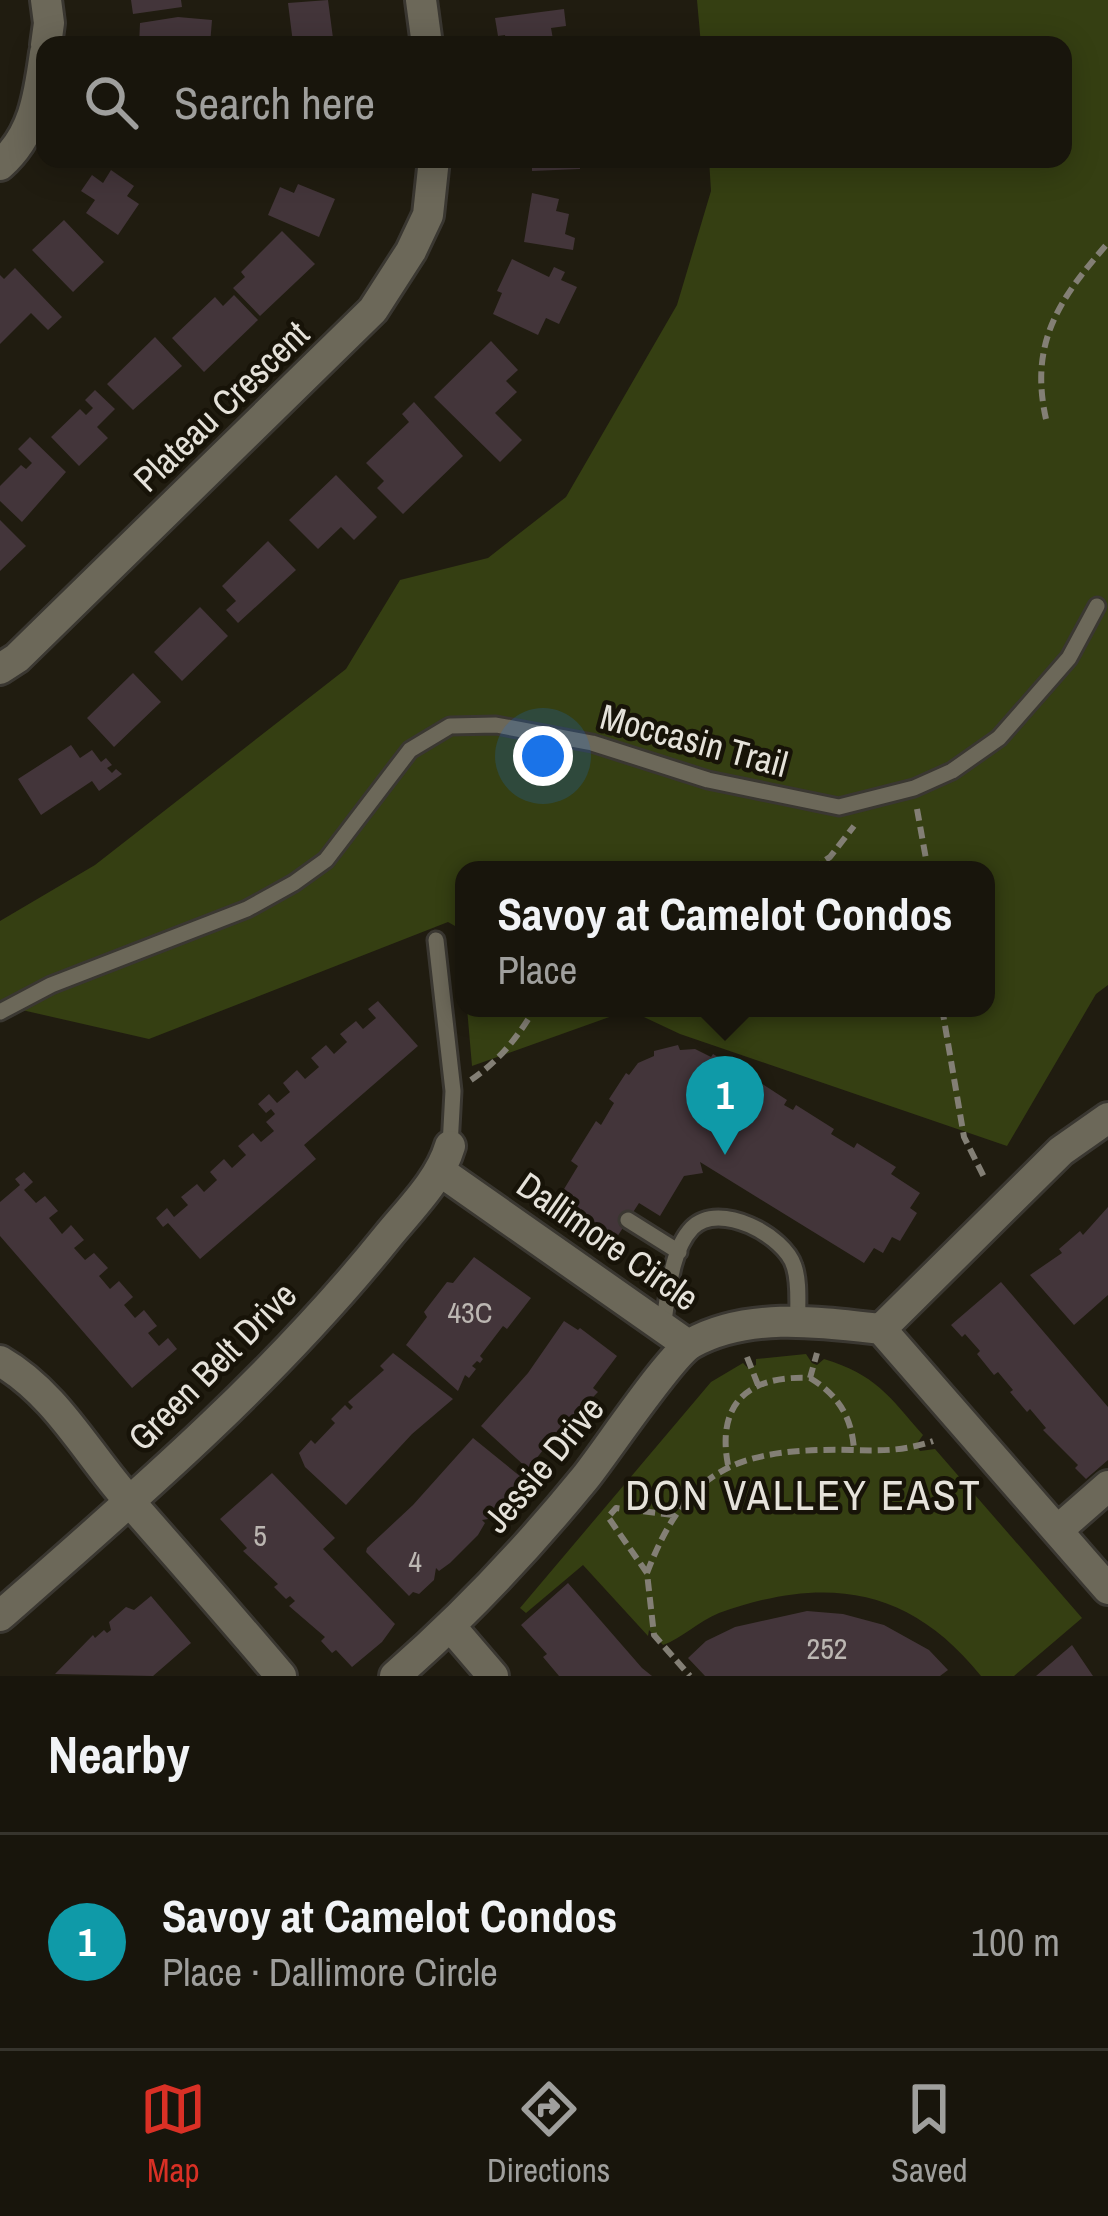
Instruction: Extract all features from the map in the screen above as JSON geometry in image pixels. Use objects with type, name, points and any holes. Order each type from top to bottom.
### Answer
[{"type":"street","points":[[46,0],[48,36]]},
{"type":"street","points":[[421,0],[426,36]]},
{"type":"street","points":[[0,165],[14,153],[36,111]]},
{"type":"street","name":"Plateau Crescent","points":[[0,669],[373,310],[428,215],[433,168]]},
{"type":"street","points":[[1108,1118],[1061,1151],[881,1329],[1108,1589]]},
{"type":"street","name":"Dallimore Circle","points":[[445,1159],[676,1336],[736,1325],[881,1329]]},
{"type":"street","name":"Green Belt Drive","points":[[0,1616],[265,1375],[370,1258],[445,1159]]},
{"type":"street","name":"Jessie Drive","points":[[395,1676],[451,1627],[584,1480],[676,1336]]},
{"type":"street","points":[[0,1361],[38,1387],[281,1676]]},
{"type":"street","points":[[1058,1529],[1108,1486]]},
{"type":"street","points":[[451,1627],[493,1676]]},
{"type":"lane","name":"Moccasin Trail","points":[[0,1012],[51,985],[247,909],[294,883],[326,860],[410,750],[450,726],[496,725],[592,743],[707,780],[839,807],[914,788],[952,771],[999,738],[1069,658],[1097,606]]},
{"type":"lane","points":[[436,940],[453,1091],[445,1159]]},
{"type":"lane","points":[[676,1336],[680,1252],[690,1230],[722,1216],[743,1221],[786,1250],[795,1267],[798,1324]]},
{"type":"lane","points":[[628,1220],[680,1252]]},
{"type":"path","points":[[1046,419],[1039,388],[1042,349],[1064,300],[1108,243]]},
{"type":"path","points":[[914,788],[926,861]]},
{"type":"path","points":[[824,861],[850,833],[870,799]]},
{"type":"path","points":[[453,1091],[490,1067],[530,1017]]},
{"type":"path","points":[[944,1017],[964,1138],[984,1177]]},
{"type":"path","points":[[810,1378],[817,1353]]},
{"type":"path","points":[[747,1357],[758,1384]]},
{"type":"path","points":[[728,1465],[730,1410],[758,1384],[784,1377],[810,1378],[828,1389],[851,1423],[854,1450]]},
{"type":"path","points":[[647,1573],[673,1515],[728,1465],[752,1457],[901,1452],[933,1441]]},
{"type":"path","points":[[673,1515],[616,1508],[604,1514],[647,1573],[654,1635],[690,1676]]},
{"type":"green space","points":[[697,0],[1108,0],[1108,985],[1096,994],[1007,1146],[680,1034],[644,1017],[995,1017],[995,861],[455,861],[455,926],[448,922],[149,1039],[0,1005],[0,921],[95,865],[346,669],[400,580],[488,558],[566,497],[677,305],[711,191],[710,168],[1072,168],[1072,36],[700,36]]},
{"type":"green space","points":[[468,1017],[609,1017],[472,1066]]},
{"type":"green space","points":[[806,1354],[817,1365],[824,1359],[856,1372],[890,1398],[923,1435],[916,1445],[920,1451],[935,1449],[1082,1618],[1014,1676],[981,1676],[925,1623],[863,1596],[795,1594],[758,1601],[712,1616],[663,1645],[649,1630],[648,1636],[583,1565],[526,1613],[520,1608],[711,1382],[743,1363],[748,1368],[756,1365],[756,1359]]},
{"type":"building","points":[[131,0],[181,0],[182,7],[133,14]]},
{"type":"building","points":[[328,0],[333,36],[292,36],[288,3]]},
{"type":"building","points":[[564,9],[566,26],[551,28],[552,36],[498,36],[495,18]]},
{"type":"building","points":[[178,17],[212,20],[211,36],[139,36],[140,23]]},
{"type":"building","points":[[532,168],[580,168],[580,169]]},
{"type":"building","points":[[111,170],[134,186],[127,196],[139,204],[118,235],[86,213],[95,200],[81,191],[92,175],[103,183]]},
{"type":"building","points":[[298,184],[335,199],[319,237],[268,215],[280,187],[294,193]]},
{"type":"building","points":[[532,193],[559,199],[556,211],[569,214],[565,234],[575,238],[573,250],[524,242]]},
{"type":"building","points":[[64,220],[104,262],[73,292],[32,250]]},
{"type":"building","points":[[282,231],[315,264],[260,316],[233,288],[245,277],[241,272]]},
{"type":"building","points":[[512,259],[549,277],[554,267],[565,272],[561,280],[577,287],[559,324],[546,318],[538,335],[493,314],[502,293],[497,291]]},
{"type":"building","points":[[15,268],[62,317],[48,330],[31,313],[0,344],[0,275],[4,279]]},
{"type":"building","points":[[234,295],[258,320],[204,372],[172,338],[215,297],[223,306]]},
{"type":"building","points":[[155,337],[182,366],[133,410],[107,384]]},
{"type":"building","points":[[491,341],[518,370],[506,381],[517,392],[495,413],[522,440],[500,462],[434,397]]},
{"type":"building","points":[[95,390],[115,409],[97,427],[108,438],[79,466],[51,437],[80,409],[86,415],[93,408],[85,400]]},
{"type":"building","points":[[414,402],[463,456],[403,514],[377,488],[384,481],[366,463],[409,422],[402,414]]},
{"type":"building","points":[[30,437],[66,472],[22,522],[0,501],[0,486],[21,465],[26,469],[32,463],[18,449]]},
{"type":"building","points":[[336,475],[377,517],[354,540],[341,527],[318,549],[289,520]]},
{"type":"building","points":[[0,520],[26,546],[0,571]]},
{"type":"building","points":[[268,541],[296,570],[238,623],[226,610],[236,601],[222,586]]},
{"type":"building","points":[[200,607],[228,636],[182,681],[154,652]]},
{"type":"building","points":[[133,673],[161,702],[114,747],[87,718]]},
{"type":"building","points":[[71,745],[80,758],[92,750],[101,762],[106,758],[112,773],[116,769],[122,774],[99,791],[92,781],[41,815],[18,779]]},
{"type":"building","points":[[378,1001],[418,1046],[304,1145],[316,1159],[200,1259],[168,1223],[163,1227],[156,1218],[167,1208],[174,1217],[188,1205],[181,1197],[197,1184],[204,1192],[217,1180],[210,1172],[224,1159],[232,1168],[246,1155],[238,1146],[253,1133],[261,1142],[274,1131],[266,1122],[275,1114],[271,1109],[266,1113],[258,1104],[269,1094],[277,1103],[290,1092],[283,1083],[297,1070],[305,1079],[319,1067],[311,1058],[326,1045],[334,1054],[347,1042],[340,1034],[356,1021],[363,1029],[376,1018],[368,1009]]},
{"type":"building","points":[[678,1045],[680,1050],[713,1054],[739,1070],[736,1075],[758,1088],[761,1083],[787,1100],[784,1105],[793,1110],[796,1105],[834,1129],[831,1134],[854,1148],[857,1143],[896,1167],[891,1174],[920,1193],[910,1208],[917,1213],[900,1241],[892,1237],[883,1253],[874,1248],[864,1263],[700,1162],[703,1173],[684,1176],[660,1216],[639,1203],[617,1237],[558,1199],[578,1166],[571,1161],[596,1121],[601,1125],[614,1103],[609,1099],[626,1073],[654,1056],[654,1051]]},
{"type":"building","points":[[24,1172],[33,1182],[24,1190],[36,1203],[45,1196],[58,1211],[49,1218],[62,1234],[71,1225],[84,1240],[74,1248],[85,1260],[94,1253],[108,1268],[99,1276],[110,1289],[119,1281],[133,1297],[124,1305],[135,1318],[144,1310],[157,1326],[148,1333],[159,1346],[168,1338],[177,1349],[132,1388],[0,1236],[0,1202],[20,1185],[15,1179]]},
{"type":"building","points":[[1108,1207],[1108,1295],[1074,1325],[1030,1275],[1062,1253],[1059,1249],[1080,1231],[1083,1235]]},
{"type":"building","points":[[474,1257],[531,1298],[507,1329],[503,1326],[458,1391],[406,1345],[447,1282],[453,1283]]},
{"type":"building","points":[[1001,1282],[1108,1407],[1108,1460],[1086,1479],[998,1372],[994,1375],[977,1354],[980,1351],[951,1325]]},
{"type":"building","points":[[564,1321],[617,1356],[593,1388],[598,1392],[565,1426],[569,1429],[558,1442],[551,1440],[528,1469],[481,1426],[528,1373]]},
{"type":"building","points":[[393,1353],[453,1399],[412,1434],[346,1505],[305,1467],[299,1453],[311,1440],[315,1444],[345,1405],[350,1410],[353,1407],[348,1402],[384,1370],[380,1366]]},
{"type":"building","points":[[473,1438],[521,1477],[519,1482],[506,1494],[508,1502],[494,1518],[482,1520],[485,1523],[478,1535],[450,1563],[439,1571],[436,1568],[434,1580],[419,1594],[409,1596],[367,1548]]},
{"type":"building","points":[[272,1473],[335,1538],[323,1549],[395,1624],[352,1667],[336,1650],[332,1653],[321,1641],[325,1637],[289,1606],[295,1601],[274,1587],[278,1584],[243,1551],[247,1548],[220,1519]]},
{"type":"building","points":[[568,1583],[652,1676],[559,1676],[521,1625]]},
{"type":"building","points":[[151,1596],[191,1643],[153,1676],[55,1674],[93,1635],[111,1630],[109,1622],[126,1607],[134,1610]]},
{"type":"building","points":[[807,1611],[884,1625],[929,1650],[948,1670],[940,1676],[705,1676],[688,1658],[706,1641],[735,1627]]},
{"type":"building","points":[[1072,1645],[1093,1676],[1036,1676]]},
{"type":"place","name":"Savoy at Camelot Condos","points":[[725,1155]]},
{"type":"district","name":"DON VALLEY EAST","points":[[804,1495]]}]
